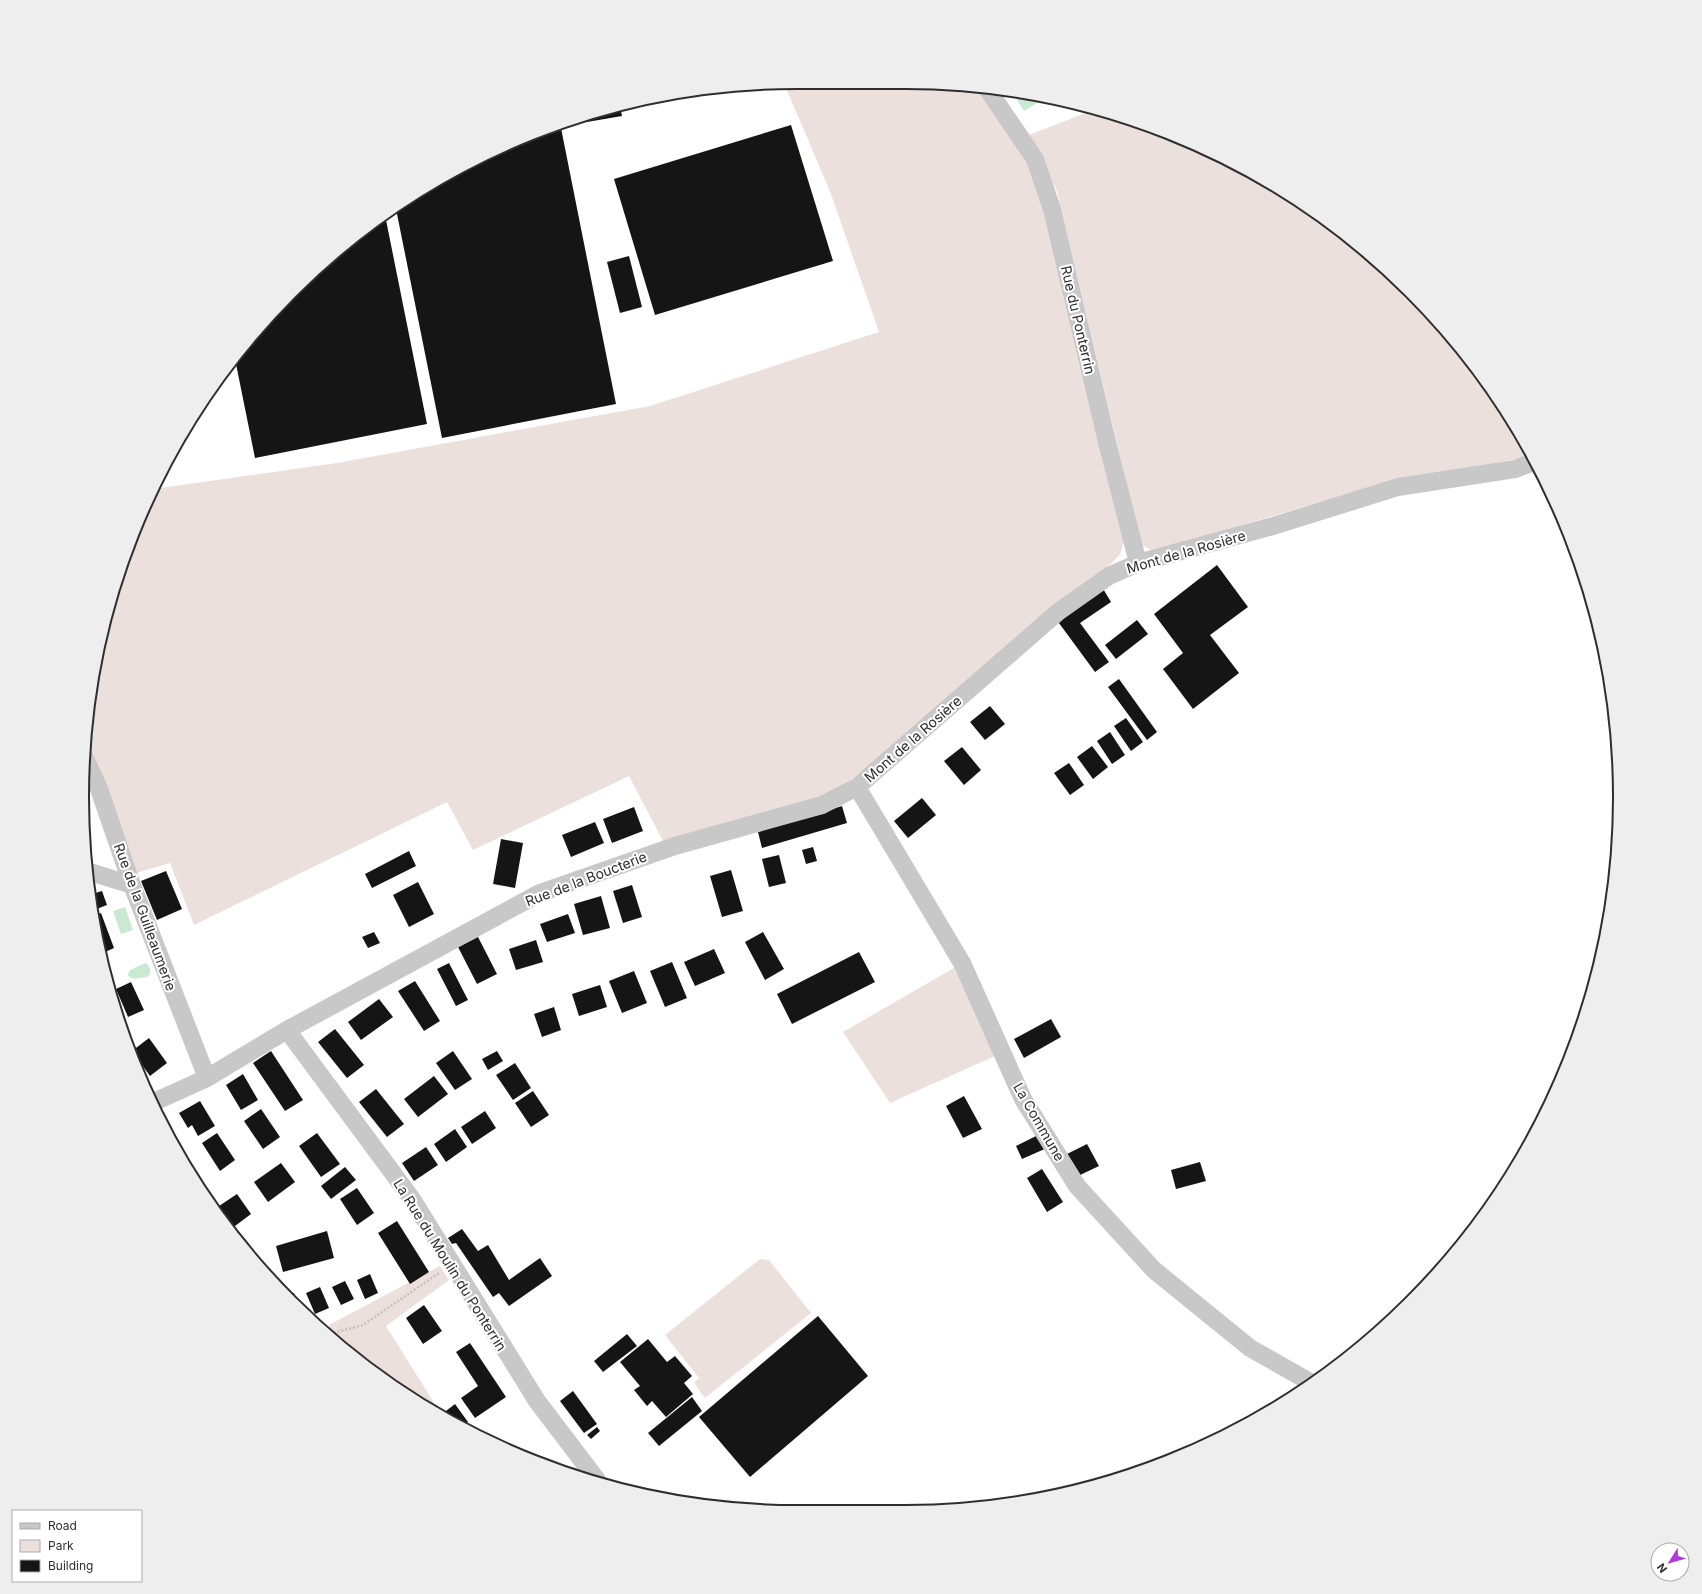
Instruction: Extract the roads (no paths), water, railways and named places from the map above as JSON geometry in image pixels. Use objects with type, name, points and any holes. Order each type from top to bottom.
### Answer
[{"type":"street","name":"Rue du Ponterrin","points":[[991,94],[1035,159],[1052,209],[1107,442],[1138,563]]},
{"type":"street","name":"Mont de la Rosière","points":[[857,787],[1058,612],[1109,576],[1138,563],[1273,526],[1398,487],[1515,468],[1529,464]]},
{"type":"street","name":"Rue de la Guilleaumerie","points":[[90,769],[98,786],[132,885],[207,1078]]},
{"type":"street","name":"Rue de la Boucterie","points":[[158,1100],[207,1078],[287,1030],[540,894],[675,846],[822,805],[857,787]]},
{"type":"street","name":"La Commune","points":[[857,787],[962,964],[1023,1099],[1077,1186],[1154,1270],[1250,1348],[1306,1380]]},
{"type":"street","points":[[94,873],[132,885]]},
{"type":"street","name":"La Rue du Moulin du Ponterrin","points":[[287,1030],[412,1199],[537,1401],[593,1474]]}]
